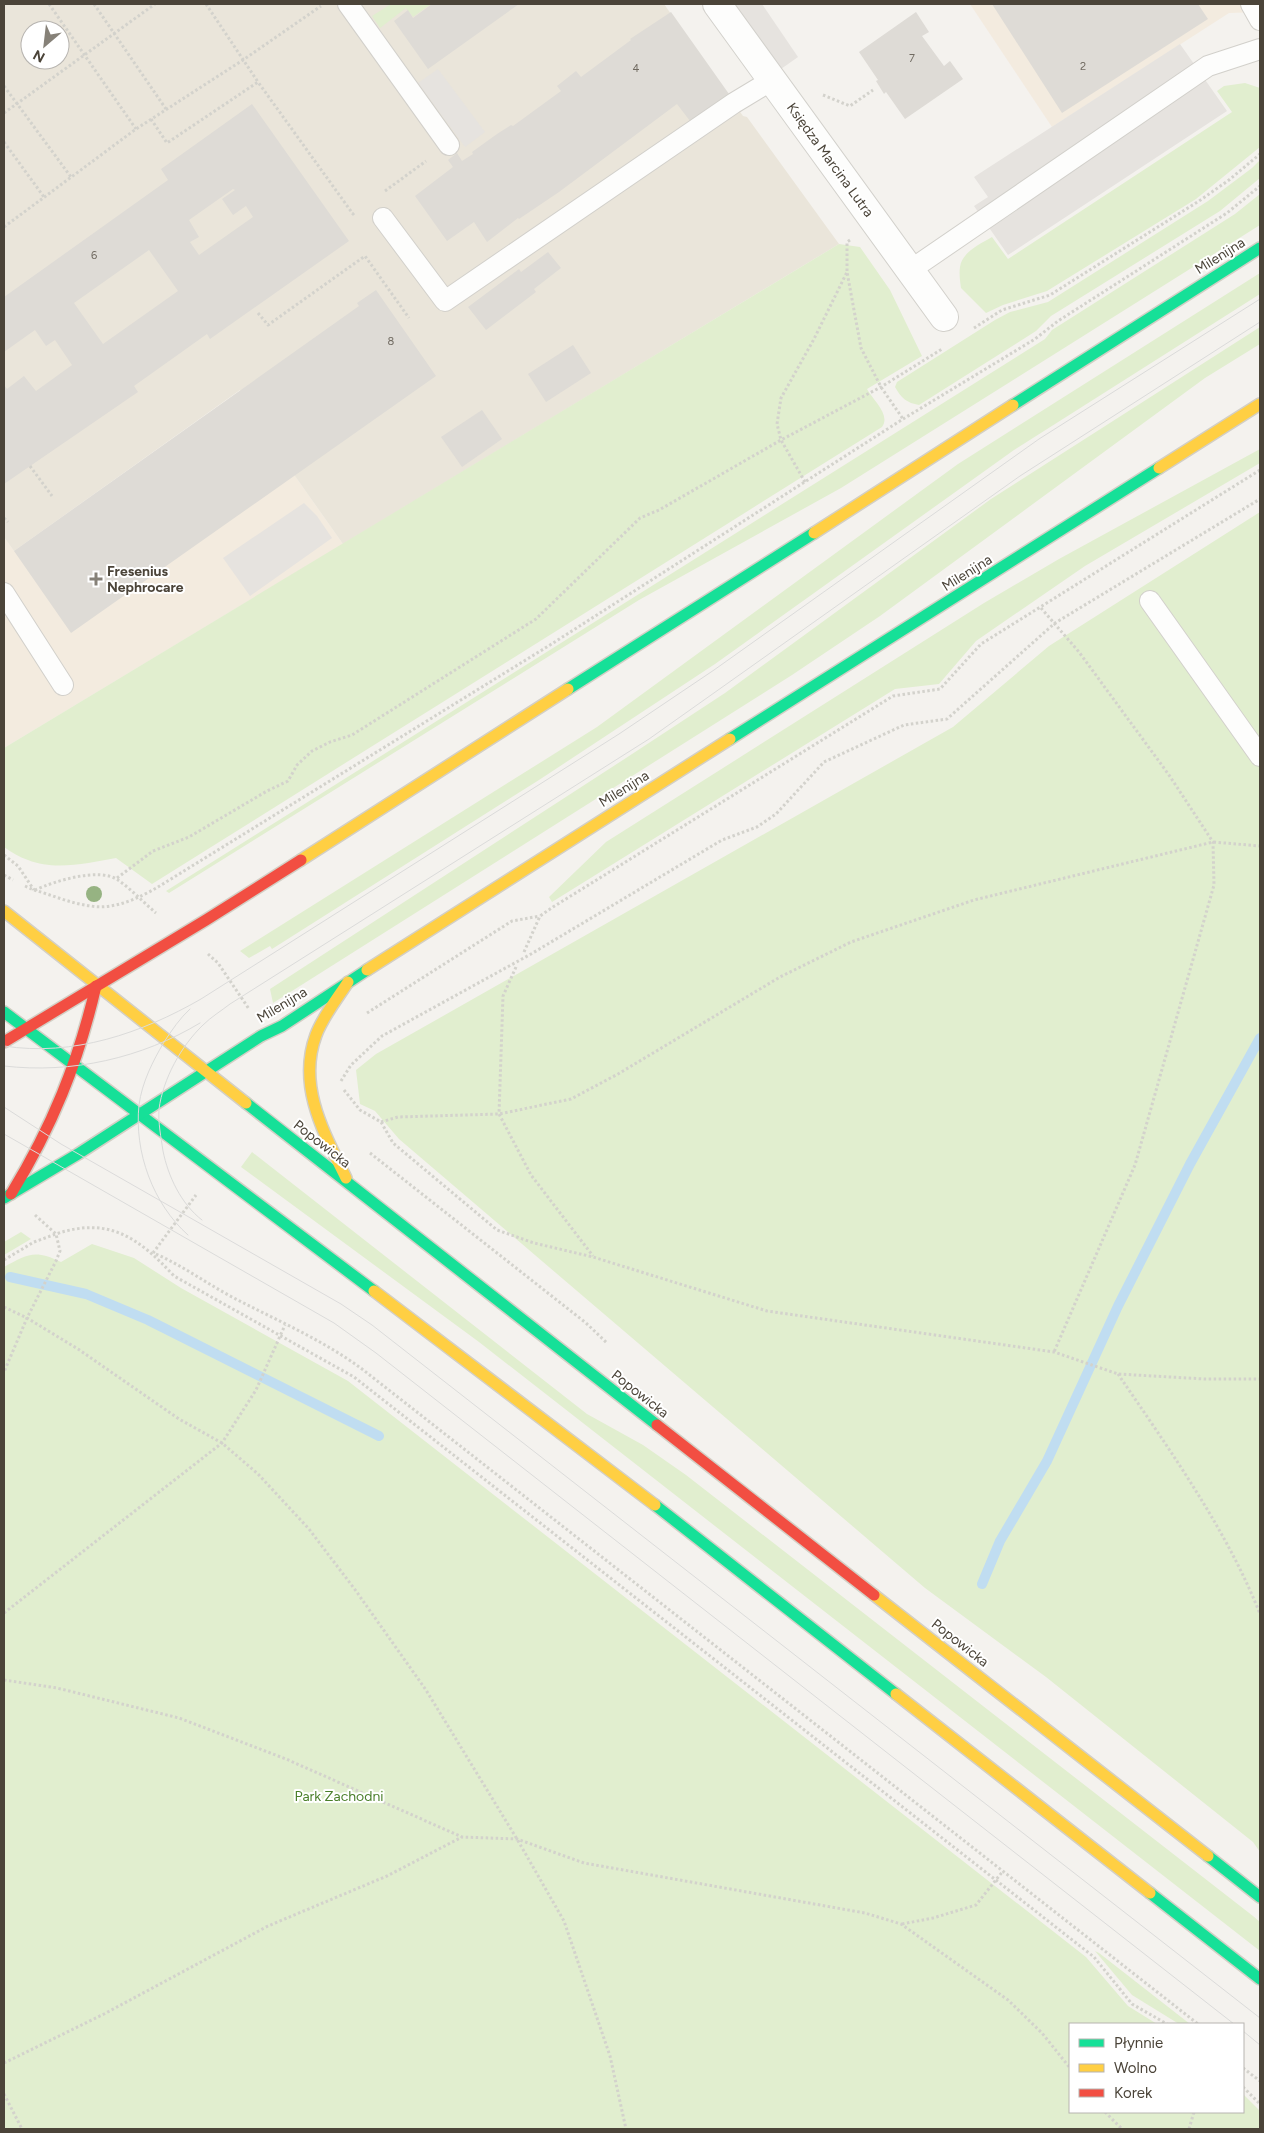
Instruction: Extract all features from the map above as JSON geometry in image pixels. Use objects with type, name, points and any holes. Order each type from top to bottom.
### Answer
[{"type":"street","name":"Księdza Marcina Lutra","points":[[717,4],[944,317]]},
{"type":"street","name":"Milenijna","points":[[4,1042],[206,920],[1260,248]]},
{"type":"street","name":"Milenijna","points":[[7,1196],[261,1036],[282,1026],[348,982],[1260,404]]},
{"type":"street","name":"Popowicka","points":[[4,911],[96,986],[1260,1897]]},
{"type":"street","points":[[348,982],[317,1032],[311,1048],[309,1068],[311,1101],[349,1184]]},
{"type":"street","points":[[7,1196],[48,1132],[75,1066],[87,1027],[96,986]]},
{"type":"street","points":[[4,1012],[568,1437],[1260,1979]]},
{"type":"lane","points":[[348,4],[449,145]]},
{"type":"lane","points":[[1251,4],[1260,20]]},
{"type":"lane","points":[[909,271],[1208,66],[1260,49]]},
{"type":"lane","points":[[383,218],[445,301],[718,114],[779,89]]},
{"type":"lane","points":[[4,593],[63,685]]},
{"type":"lane","points":[[1150,601],[1260,756]]},
{"type":"path","points":[[49,4],[136,129]]},
{"type":"path","points":[[94,4],[166,109]]},
{"type":"path","points":[[4,113],[18,105],[156,4]]},
{"type":"path","points":[[206,4],[258,82],[353,214],[359,209]]},
{"type":"path","points":[[4,227],[136,129],[243,60],[324,4]]},
{"type":"path","points":[[151,119],[168,143],[258,82]]},
{"type":"path","points":[[4,86],[71,177]]},
{"type":"path","points":[[779,89],[808,89],[850,106],[873,90]]},
{"type":"path","points":[[4,142],[44,197]]},
{"type":"path","points":[[379,195],[449,145]]},
{"type":"path","points":[[971,330],[1002,310],[1050,295],[1066,286],[1230,180],[1260,154]]},
{"type":"path","points":[[4,854],[18,866],[34,890],[92,907],[109,906],[138,898],[327,785],[903,420],[1035,339],[1058,322],[1227,213],[1260,186]]},
{"type":"path","points":[[874,222],[847,242],[847,272],[861,348],[881,387],[903,420]]},
{"type":"path","points":[[258,313],[268,325],[365,256],[409,318]]},
{"type":"path","points":[[805,482],[781,440],[777,424],[781,398],[802,362],[847,272]]},
{"type":"path","points":[[116,878],[153,852],[189,837],[267,791],[288,782],[297,765],[312,751],[330,742],[352,735],[536,619],[640,518],[659,510],[781,440],[881,387],[948,345]]},
{"type":"path","points":[[30,466],[52,496]]},
{"type":"path","points":[[365,1014],[512,921],[540,916],[893,696],[940,689],[981,644],[1260,470]]},
{"type":"path","points":[[1260,499],[1055,622],[947,719],[904,725],[824,762],[776,814],[758,827],[722,840],[531,954],[382,1036],[351,1064],[340,1083],[360,1110],[381,1122],[393,1143],[497,1230],[534,1243],[593,1257],[767,1311],[1054,1352],[1118,1374],[1206,1379],[1260,1379]]},
{"type":"path","points":[[4,518],[8,522]]},
{"type":"path","points":[[1041,608],[1079,652],[1170,775],[1214,842],[1214,885],[1135,1165],[1054,1352]]},
{"type":"path","points":[[381,1122],[398,1117],[499,1114],[571,1099],[618,1074],[780,977],[851,942],[974,900],[1214,842],[1260,846]]},
{"type":"path","points":[[28,898],[34,890],[57,880],[84,875],[116,878],[151,908]]},
{"type":"path","points":[[524,952],[540,916]]},
{"type":"path","points":[[218,963],[250,1011]]},
{"type":"path","points":[[516,967],[503,996],[499,1114],[531,1175],[593,1257]]},
{"type":"path","points":[[153,1253],[193,1199]]},
{"type":"path","points":[[4,1372],[27,1318],[60,1251],[56,1234],[37,1217]]},
{"type":"path","points":[[4,1260],[34,1242],[71,1229],[93,1227],[111,1230],[133,1238],[153,1253],[174,1276],[224,1306],[354,1377],[1094,1957],[1132,2004],[1165,2023]]},
{"type":"path","points":[[153,1253],[179,1264],[222,1291],[338,1353],[362,1369],[1197,2023]]},
{"type":"path","points":[[4,1307],[27,1318],[78,1349],[179,1419],[222,1443],[258,1474],[308,1529],[356,1591],[426,1690],[517,1839],[564,1921],[610,2056],[626,2129]]},
{"type":"path","points":[[4,1613],[222,1443],[256,1390],[286,1325]]},
{"type":"path","points":[[1118,1374],[1172,1454],[1202,1503],[1249,1585],[1260,1614]]},
{"type":"path","points":[[4,1680],[56,1688],[179,1718],[286,1759],[462,1837],[517,1839],[584,1863],[865,1912],[901,1924],[1008,2000],[1042,2033],[1069,2067]]},
{"type":"path","points":[[4,2063],[104,2014],[268,1926],[387,1876],[462,1837]]},
{"type":"path","points":[[901,1924],[933,1918],[976,1905],[1004,1871]]},
{"type":"path","points":[[1244,2069],[1260,2081]]},
{"type":"path","points":[[1244,2088],[1260,2104]]},
{"type":"path","points":[[4,2094],[22,2129]]},
{"type":"path","points":[[1106,2113],[1122,2129]]},
{"type":"path","points":[[1189,2129],[1194,2113]]},
{"type":"shaded area","points":[[4,4],[664,4],[743,116],[747,117],[839,244],[343,544],[259,425],[263,421],[240,390],[14,551],[4,537]]},
{"type":"shaded area","points":[[734,4],[762,4],[798,57],[781,69]]},
{"type":"shaded area","points":[[970,4],[1260,4],[1260,12],[1229,13],[1052,127]]},
{"type":"shaded area","points":[[1180,44],[1227,111],[1008,255],[974,206],[988,197],[974,177]]},
{"type":"shaded area","points":[[438,69],[485,132],[465,147],[418,83]]},
{"type":"shaded area","points":[[241,390],[259,425],[343,544],[4,748],[4,537],[14,551]]},
{"type":"shaded area","points":[[304,503],[317,516],[332,538],[250,596],[223,558]]},
{"type":"green space","points":[[391,4],[431,4],[413,17],[406,8],[380,28],[372,16]]},
{"type":"green space","points":[[1245,83],[1260,88],[1260,147],[1196,199],[1047,291],[1003,305],[986,313],[961,288],[961,262],[972,249],[992,237],[1008,259],[1232,112],[1217,91],[1224,86]]},
{"type":"green space","points":[[1260,160],[1260,178],[1220,211],[1051,316],[1036,331],[919,405],[911,403],[897,391],[895,387],[897,382],[1010,312],[1048,302],[1208,201]]},
{"type":"green space","points":[[1260,194],[1260,225],[841,488],[639,600],[169,893],[166,891],[1045,339],[1052,330],[1235,214]]},
{"type":"green space","points":[[839,244],[860,247],[890,290],[922,356],[867,389],[883,413],[884,422],[882,427],[152,884],[116,858],[72,865],[49,865],[25,859],[4,847],[4,748]]},
{"type":"green space","points":[[1260,273],[1260,294],[1014,450],[715,664],[539,780],[272,949],[270,946],[249,958],[240,951],[597,727],[958,464]]},
{"type":"green space","points":[[1260,327],[1260,344],[1205,378],[880,616],[792,675],[273,1003],[270,989],[725,693],[991,499]]},
{"type":"green space","points":[[1260,449],[1260,463],[1085,566],[976,641],[939,684],[895,689],[552,902],[549,897],[606,842],[984,603],[1059,559]]},
{"type":"green space","points":[[1260,512],[1260,1852],[1253,1842],[1046,1677],[925,1588],[399,1139],[375,1111],[360,1104],[356,1070],[376,1054],[953,727],[1049,646]]},
{"type":"green space","points":[[252,1152],[587,1414],[643,1445],[686,1475],[1253,1916],[1260,1922],[1260,1951],[479,1342],[241,1167]]},
{"type":"green space","points":[[21,1232],[31,1239],[4,1255],[4,1242]]},
{"type":"green space","name":"Park Zachodni","points":[[92,1244],[134,1258],[181,1288],[348,1381],[1086,1957],[1128,2006],[1155,2023],[1069,2023],[1069,2113],[1244,2113],[1244,2095],[1260,2111],[1260,2129],[4,2129],[4,1267],[25,1256],[38,1254],[61,1262]]},
{"type":"green space","points":[[1095,1951],[1189,2023],[1177,2023],[1132,1995]]},
{"type":"building","points":[[432,4],[519,4],[428,69],[394,21],[408,10],[413,18]]},
{"type":"building","points":[[992,4],[1198,4],[1208,19],[1062,113]]},
{"type":"building","points":[[671,12],[729,94],[690,121],[677,104],[559,192],[518,218],[487,242],[474,222],[447,241],[415,196],[453,167],[448,160],[457,153],[462,161],[473,154],[472,152],[497,134],[511,125],[513,126],[561,91],[557,86],[576,71],[581,77],[630,39]]},
{"type":"building","points":[[916,12],[929,32],[922,36],[944,66],[950,61],[963,79],[905,119],[886,92],[884,94],[876,81],[878,80],[859,52]]},
{"type":"building","points":[[252,104],[349,241],[210,339],[207,334],[134,386],[138,392],[4,484],[4,385],[7,389],[24,376],[36,391],[72,365],[55,340],[46,346],[35,330],[4,352],[4,297],[168,180],[161,169]],"holes":[[[233,189],[235,190],[222,199],[233,215],[246,206],[253,217],[199,255],[190,242],[199,237],[189,220]],[[149,250],[178,291],[103,344],[74,303]]]},
{"type":"building","points":[[548,252],[561,268],[534,289],[536,292],[486,330],[468,307],[519,269],[521,272]]},
{"type":"building","points":[[376,290],[436,376],[71,633],[14,551],[359,306],[357,303]]},
{"type":"building","points":[[573,345],[591,373],[546,402],[528,374]]},
{"type":"building","points":[[482,410],[502,439],[462,467],[441,437]]},
{"type":"waterway","points":[[982,1584],[1000,1541],[1047,1461],[1118,1306],[1190,1164],[1260,1038]]},
{"type":"waterway","points":[[10,1277],[86,1294],[148,1320],[379,1436]]},
{"type":"tram line","points":[[4,1046],[30,1049],[81,1045],[131,1032],[201,999],[619,734],[714,670],[1039,439],[1260,299]]},
{"type":"tram line","points":[[202,1220],[182,1198],[168,1170],[163,1151],[159,1109],[164,1086],[180,1053],[195,1033],[209,1019],[649,739],[1020,476],[1260,322]]},
{"type":"tram line","points":[[188,1235],[165,1208],[148,1176],[143,1159],[138,1123],[140,1096],[148,1072],[164,1042],[179,1020],[190,1009]]},
{"type":"tram line","points":[[4,1066],[55,1068],[106,1061],[154,1046],[200,1023]]},
{"type":"tram line","points":[[4,1107],[61,1144],[341,1304],[372,1325],[1260,2018]]},
{"type":"tram line","points":[[4,1134],[334,1323],[376,1353],[1233,2023]]},
{"type":"tram line","points":[[1244,2032],[1260,2045]]},
{"type":"traffic: fast","points":[[1013,405],[1260,248]]},
{"type":"traffic: fast","points":[[730,739],[1159,468]]},
{"type":"traffic: fast","points":[[568,689],[814,533]]},
{"type":"traffic: fast","points":[[4,1198],[78,1154],[261,1036],[282,1026],[367,970]]},
{"type":"traffic: fast","points":[[4,1012],[374,1291]]},
{"type":"traffic: fast","points":[[246,1103],[657,1425]]},
{"type":"traffic: fast","points":[[655,1505],[896,1694]]},
{"type":"traffic: fast","points":[[1208,1856],[1260,1897]]},
{"type":"traffic: fast","points":[[1150,1893],[1260,1979]]},
{"type":"traffic: slow","points":[[1159,468],[1260,404]]},
{"type":"traffic: slow","points":[[814,533],[1013,405]]},
{"type":"traffic: slow","points":[[301,860],[568,689]]},
{"type":"traffic: slow","points":[[367,970],[730,739]]},
{"type":"traffic: slow","points":[[4,911],[246,1103]]},
{"type":"traffic: slow","points":[[346,1178],[329,1144],[316,1109],[311,1091],[310,1073],[311,1054],[316,1035],[326,1014],[348,982]]},
{"type":"traffic: slow","points":[[374,1291],[655,1505]]},
{"type":"traffic: slow","points":[[874,1595],[1208,1856]]},
{"type":"traffic: slow","points":[[896,1694],[1150,1893]]},
{"type":"traffic: jam","points":[[4,1042],[206,920],[301,860]]},
{"type":"traffic: jam","points":[[11,1194],[39,1144],[62,1094],[81,1042],[96,986]]},
{"type":"traffic: jam","points":[[657,1425],[874,1595]]},
{"type":"place","name":"Fresenius Nephrocare","points":[[96,579]]}]
